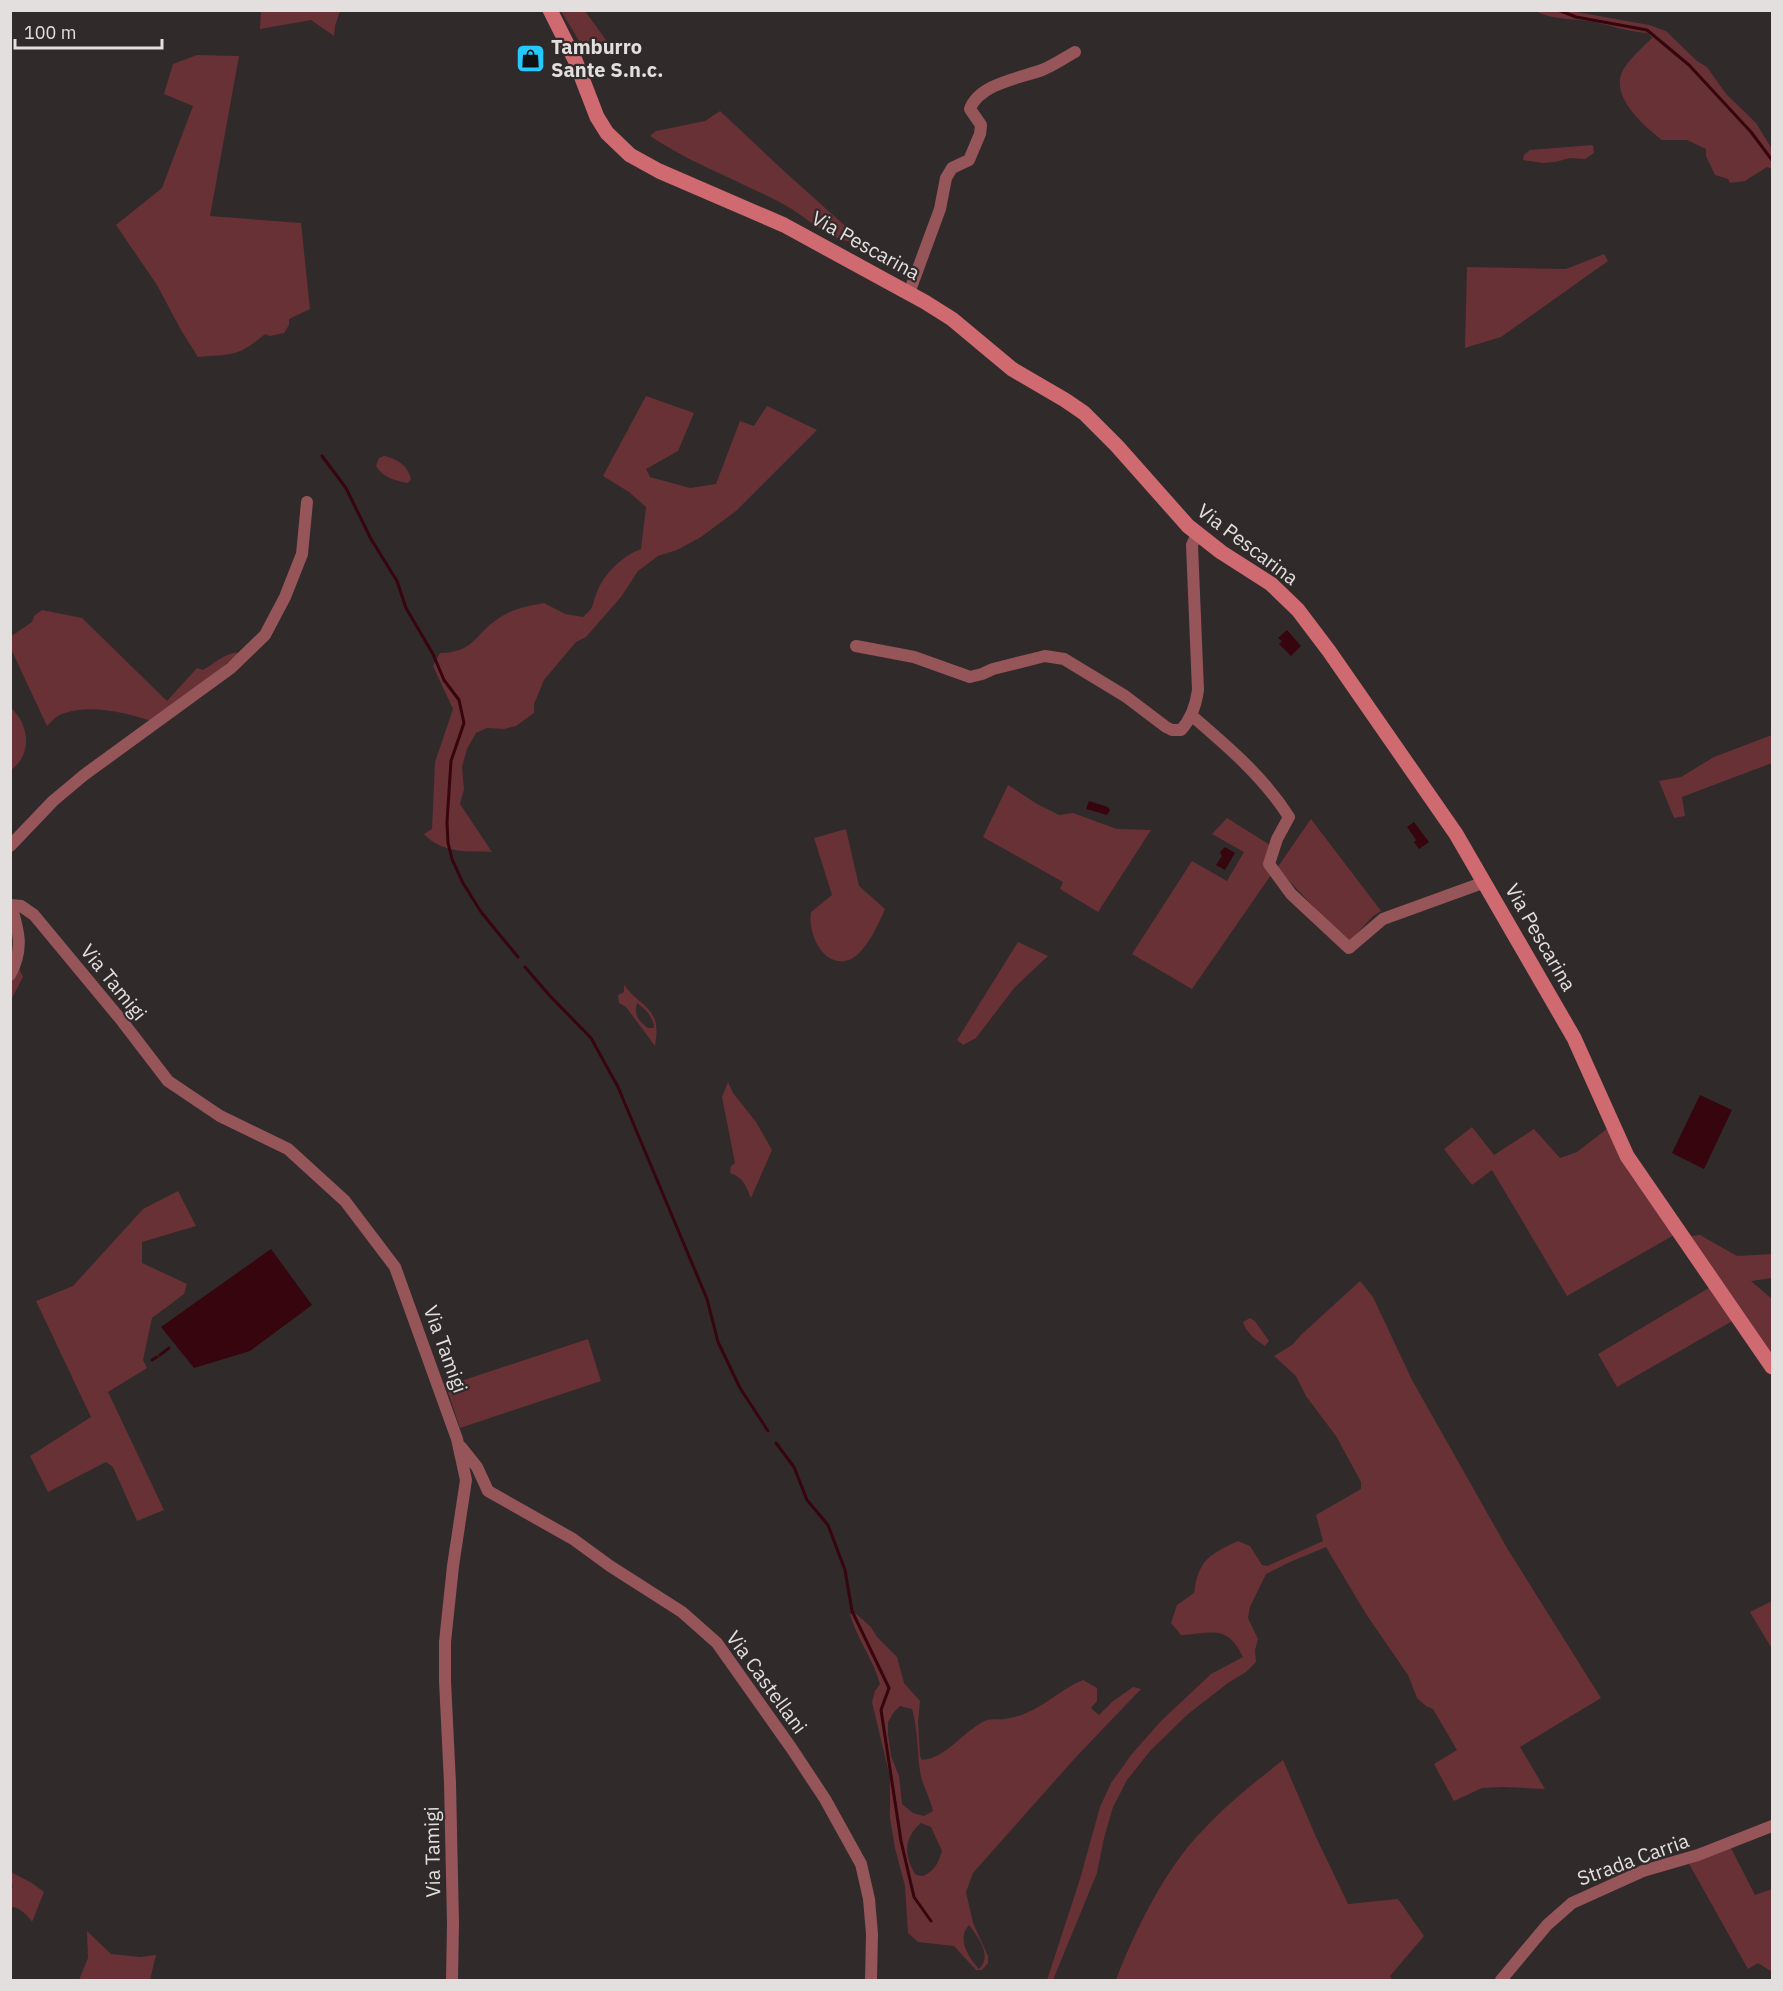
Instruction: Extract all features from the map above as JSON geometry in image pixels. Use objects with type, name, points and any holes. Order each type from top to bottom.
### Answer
[{"type":"street","name":"Via Pescarina","points":[[550,10],[571,51],[597,117],[607,133],[630,155],[659,171],[777,221],[909,293],[951,319],[1012,369],[1065,399],[1084,414],[1106,434],[1174,512],[1197,534],[1271,584],[1308,622],[1434,801],[1485,882],[1574,1038],[1627,1156],[1773,1367]]},
{"type":"street","points":[[909,293],[940,208],[946,178],[952,168],[969,160],[981,134],[981,125],[970,109],[972,103],[996,86],[1043,70],[1075,52]]},
{"type":"street","points":[[10,846],[53,801],[231,668],[265,635],[285,597],[302,554],[308,502]]},
{"type":"street","points":[[856,646],[914,657],[970,677],[1003,666],[1045,657],[1064,658],[1125,696],[1172,730],[1181,730],[1197,701],[1198,690],[1191,545],[1197,534]]},
{"type":"street","points":[[1191,715],[1234,752],[1264,782],[1280,803],[1288,817],[1277,838],[1269,864],[1291,894],[1349,948],[1383,919],[1485,882]]},
{"type":"street","points":[[10,905],[20,944],[17,962],[10,975]]},
{"type":"street","name":"Via Tamigi","points":[[10,905],[21,906],[34,915],[122,1021],[168,1081],[220,1116],[288,1149],[345,1201],[395,1267],[458,1444],[466,1480],[448,1601],[445,1681],[450,1783],[452,1980]]},
{"type":"street","name":"Via Castellani","points":[[458,1444],[477,1467],[488,1491],[573,1539],[610,1566],[682,1612],[717,1643],[825,1799],[861,1864],[869,1899],[872,1980]]},
{"type":"street","name":"Strada Carria","points":[[1500,1980],[1547,1924],[1572,1902],[1643,1871],[1698,1855],[1773,1826]]},
{"type":"shaded area","points":[[261,10],[340,11],[334,36],[311,20],[260,29]]},
{"type":"shaded area","points":[[561,11],[585,11],[614,51],[604,55],[584,49]]},
{"type":"shaded area","points":[[1535,11],[1571,11],[1649,25],[1666,31],[1697,61],[1707,67],[1726,94],[1756,123],[1772,149],[1772,169],[1767,167],[1745,181],[1730,183],[1728,179],[1715,175],[1706,156],[1706,149],[1687,140],[1662,140],[1638,119],[1624,100],[1620,80],[1626,66],[1652,38],[1648,33],[1555,17]]},
{"type":"shaded area","points":[[197,55],[239,56],[210,216],[301,223],[310,309],[289,319],[289,325],[284,333],[270,336],[265,334],[248,347],[234,353],[198,357],[157,285],[116,225],[162,188],[193,106],[164,94],[173,64]]},
{"type":"shaded area","points":[[720,111],[862,241],[848,241],[833,236],[785,205],[682,155],[650,136],[656,131],[705,121]]},
{"type":"shaded area","points":[[1593,145],[1594,153],[1585,159],[1570,158],[1543,163],[1523,160],[1524,155],[1530,150]]},
{"type":"shaded area","points":[[1604,254],[1608,261],[1501,337],[1465,348],[1467,267],[1566,269]]},
{"type":"shaded area","points":[[646,396],[694,413],[678,451],[646,469],[650,477],[690,488],[716,484],[740,421],[754,426],[767,406],[817,430],[736,511],[701,537],[677,550],[658,556],[638,571],[621,597],[586,637],[576,642],[544,680],[534,704],[534,713],[516,726],[504,729],[487,728],[476,733],[467,749],[462,767],[464,789],[460,804],[492,852],[456,850],[439,845],[424,834],[432,829],[435,762],[453,709],[433,666],[440,653],[461,650],[468,646],[490,624],[515,610],[544,603],[565,614],[583,617],[592,608],[600,585],[609,572],[627,556],[641,549],[646,507],[629,492],[603,476]]},
{"type":"shaded area","points":[[384,456],[404,466],[411,479],[408,483],[390,478],[379,470],[376,466],[379,458]]},
{"type":"shaded area","points":[[42,610],[82,618],[167,701],[197,668],[203,670],[225,656],[239,653],[155,722],[109,710],[85,709],[60,715],[47,726],[11,649],[10,637],[32,622],[34,616]]},
{"type":"shaded area","points":[[1287,630],[1301,646],[1291,656],[1279,644],[1282,641],[1278,638]]},
{"type":"shaded area","points":[[11,708],[22,722],[26,739],[23,756],[11,770]]},
{"type":"shaded area","points":[[1772,735],[1772,763],[1682,797],[1685,816],[1674,818],[1659,781],[1681,777],[1714,757]]},
{"type":"shaded area","points":[[1008,785],[1059,815],[1073,813],[1117,829],[1151,830],[1098,912],[1060,889],[1063,882],[983,837]]},
{"type":"shaded area","points":[[1089,801],[1108,807],[1110,810],[1107,815],[1086,809]]},
{"type":"shaded area","points":[[1227,818],[1270,845],[1271,875],[1192,989],[1132,954],[1192,861],[1227,881],[1244,852],[1212,834]]},
{"type":"shaded area","points":[[1311,819],[1381,911],[1373,916],[1348,943],[1277,868]]},
{"type":"shaded area","points":[[1414,822],[1429,842],[1419,849],[1407,827]]},
{"type":"shaded area","points":[[846,829],[859,886],[885,909],[862,950],[851,959],[841,961],[833,960],[819,948],[810,921],[811,912],[832,895],[814,838]]},
{"type":"shaded area","points":[[1225,847],[1235,853],[1225,870],[1216,865],[1222,856],[1220,852]]},
{"type":"shaded area","points":[[1018,942],[1048,956],[1015,987],[976,1038],[963,1045],[957,1040]]},
{"type":"shaded area","points":[[10,949],[23,977],[11,1000],[10,1000]]},
{"type":"shaded area","points":[[624,985],[653,1016],[656,1024],[655,1046],[626,1007],[619,1003],[618,995],[624,992]],"holes":[[[637,1003],[651,1017],[654,1028],[648,1028],[642,1023],[636,1011]]]},
{"type":"shaded area","points":[[728,1082],[772,1150],[751,1198],[741,1180],[730,1173],[731,1166],[735,1163],[722,1097]]},
{"type":"shaded area","points":[[1700,1095],[1732,1110],[1704,1169],[1672,1153]]},
{"type":"shaded area","points":[[1472,1127],[1494,1155],[1534,1129],[1560,1158],[1577,1152],[1608,1128],[1628,1171],[1676,1234],[1567,1296],[1492,1170],[1472,1185],[1444,1149]]},
{"type":"shaded area","points":[[178,1191],[196,1226],[142,1242],[142,1263],[187,1284],[184,1294],[152,1318],[143,1360],[147,1368],[108,1392],[164,1510],[137,1521],[113,1467],[106,1462],[48,1492],[30,1456],[91,1417],[36,1301],[73,1286],[143,1209]]},
{"type":"shaded area","points":[[1700,1235],[1737,1256],[1772,1254],[1772,1278],[1751,1281],[1772,1299],[1772,1360],[1691,1236]]},
{"type":"shaded area","points":[[271,1249],[312,1305],[250,1351],[194,1368],[161,1327]]},
{"type":"shaded area","points":[[1360,1281],[1373,1297],[1412,1380],[1507,1548],[1601,1698],[1520,1747],[1545,1789],[1482,1788],[1454,1801],[1434,1764],[1457,1750],[1433,1709],[1417,1698],[1408,1675],[1366,1614],[1326,1547],[1266,1574],[1250,1607],[1248,1618],[1258,1639],[1255,1650],[1256,1662],[1246,1672],[1188,1714],[1150,1751],[1127,1780],[1113,1807],[1097,1873],[1053,1980],[1047,1980],[1080,1879],[1100,1807],[1111,1783],[1131,1755],[1161,1721],[1211,1674],[1243,1657],[1231,1639],[1224,1635],[1210,1633],[1181,1635],[1171,1623],[1177,1605],[1194,1593],[1202,1565],[1220,1550],[1238,1541],[1250,1546],[1262,1565],[1267,1566],[1323,1541],[1316,1515],[1361,1489],[1361,1482],[1336,1436],[1306,1396],[1296,1376],[1274,1356],[1292,1345]]},
{"type":"shaded area","points":[[1712,1286],[1734,1320],[1617,1387],[1598,1354]]},
{"type":"shaded area","points":[[1250,1318],[1255,1321],[1269,1341],[1265,1346],[1246,1330],[1243,1322]]},
{"type":"shaded area","points":[[588,1339],[601,1381],[460,1428],[446,1386]]},
{"type":"shaded area","points":[[1772,1601],[1772,1649],[1750,1612]]},
{"type":"shaded area","points":[[855,1613],[871,1627],[877,1637],[897,1657],[904,1683],[920,1701],[918,1722],[922,1760],[939,1754],[985,1721],[1007,1719],[1024,1714],[1083,1680],[1097,1688],[1097,1701],[1091,1708],[1099,1715],[1133,1687],[1141,1689],[1076,1757],[973,1873],[966,1892],[973,1923],[988,1956],[988,1963],[982,1970],[976,1970],[954,1946],[918,1942],[908,1933],[905,1886],[890,1818],[890,1777],[872,1702],[880,1684],[850,1614]],"holes":[[[900,1706],[912,1709],[914,1717],[921,1776],[933,1811],[924,1816],[913,1813],[902,1804],[899,1776],[891,1756],[888,1722]],[[921,1823],[931,1827],[942,1851],[936,1866],[923,1876],[916,1875],[909,1861],[908,1841]],[[969,1925],[983,1947],[985,1958],[979,1969],[965,1948],[965,1930]]]},
{"type":"shaded area","points":[[1283,1760],[1348,1904],[1398,1899],[1424,1936],[1390,1976],[1392,1980],[1116,1980],[1152,1901],[1176,1862],[1212,1820]]},
{"type":"shaded area","points":[[1730,1846],[1755,1895],[1772,1889],[1772,1972],[1758,1963],[1748,1969],[1688,1862]]},
{"type":"shaded area","points":[[11,1872],[44,1892],[32,1922],[26,1914],[11,1907],[13,1886]]},
{"type":"shaded area","points":[[87,1931],[111,1954],[140,1957],[156,1955],[150,1980],[79,1980],[88,1958]]},
{"type":"waterway","points":[[1558,10],[1576,17],[1647,30],[1689,65],[1751,132],[1772,160]]},
{"type":"waterway","points":[[322,456],[346,488],[371,539],[397,581],[406,608],[433,654],[444,680],[459,700],[464,723],[451,761],[448,843],[452,859],[463,883],[481,912],[518,957]]},
{"type":"waterway","points":[[525,967],[591,1038],[618,1087],[707,1299],[718,1342],[740,1388],[768,1431]]},
{"type":"waterway","points":[[160,1355],[169,1348]]},
{"type":"waterway","points":[[152,1360],[157,1357]]},
{"type":"waterway","points":[[776,1443],[794,1467],[807,1500],[828,1525],[845,1570],[852,1611],[889,1688],[881,1710],[901,1841],[914,1897],[931,1921]]},
{"type":"place","name":"Tamburro Sante S.n.c.","points":[[530,58]]}]
